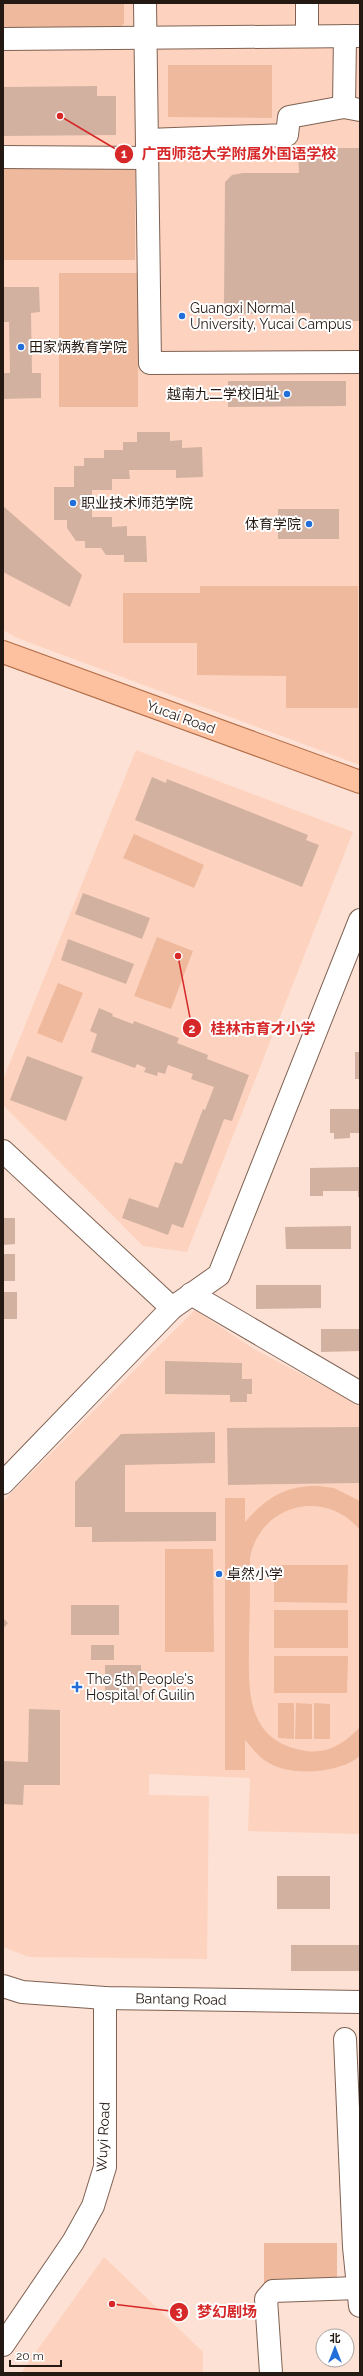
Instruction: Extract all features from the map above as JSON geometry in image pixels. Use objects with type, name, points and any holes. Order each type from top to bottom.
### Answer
[{"type":"main road","name":"Yucai Road","points":[[3,652],[360,782]]},
{"type":"street","points":[[145,3],[150,363],[360,362]]},
{"type":"street","points":[[307,3],[307,36]]},
{"type":"street","points":[[3,39],[352,36],[352,109],[289,117],[287,135],[147,149],[3,157]]},
{"type":"street","points":[[3,1483],[172,1308],[219,1275],[360,920]]},
{"type":"street","points":[[3,1151],[172,1308]]},
{"type":"street","points":[[190,1294],[360,1393]]},
{"type":"street","name":"Bantang Road","points":[[3,1986],[22,1992],[105,1998],[360,2002]]},
{"type":"street","name":"Wuyi Road","points":[[3,2344],[73,2242],[93,2206],[105,2167],[105,1998]]},
{"type":"street","points":[[271,2373],[266,2299],[270,2293],[273,2291],[359,2297],[345,2039]]},
{"type":"shaded area","name":"Guangxi Normal University, Yucai Campus","points":[[3,3],[360,3],[360,765],[17,638],[3,630]]},
{"type":"shaded area","points":[[3,3],[124,3],[124,23],[120,28],[3,28]]},
{"type":"shaded area","points":[[168,65],[272,65],[272,118],[168,117]]},
{"type":"shaded area","points":[[3,168],[135,168],[135,260],[3,260]]},
{"type":"shaded area","points":[[59,273],[138,273],[138,407],[59,407]]},
{"type":"shaded area","points":[[200,586],[358,586],[358,708],[286,708],[286,676],[197,675],[197,643],[123,643],[123,593],[200,593]]},
{"type":"shaded area","points":[[136,750],[353,832],[187,1252],[143,1246],[3,1105],[3,1080]]},
{"type":"shaded area","points":[[134,834],[204,865],[194,888],[123,858]]},
{"type":"shaded area","points":[[157,937],[193,951],[171,1009],[134,996]]},
{"type":"shaded area","points":[[58,983],[83,993],[62,1043],[37,1033]]},
{"type":"shaded area","name":"卓然小学","points":[[195,1310],[254,1349],[360,1405],[360,1834],[248,1831],[250,1778],[149,1774],[149,1795],[209,1796],[207,1959],[29,1957],[3,1947],[3,1501]]},
{"type":"shaded area","points":[[318,1486],[334,1488],[360,1501],[360,1530],[346,1517],[330,1509],[313,1506],[296,1508],[280,1514],[267,1525],[256,1539],[250,1557],[250,1691],[253,1707],[259,1722],[268,1734],[282,1744],[301,1750],[326,1750],[347,1739],[360,1727],[360,1756],[351,1762],[328,1769],[316,1771],[290,1770],[265,1761],[245,1740],[245,1770],[225,1770],[225,1498],[245,1498],[245,1522],[261,1506],[277,1495],[296,1488]]},
{"type":"shaded area","points":[[165,1549],[213,1549],[214,1652],[165,1652]]},
{"type":"shaded area","points":[[274,1565],[348,1565],[347,1603],[274,1602]]},
{"type":"shaded area","points":[[274,1610],[348,1610],[348,1648],[274,1648]]},
{"type":"shaded area","points":[[274,1656],[348,1656],[347,1693],[274,1693]]},
{"type":"shaded area","points":[[278,1703],[294,1703],[294,1739],[278,1738]]},
{"type":"shaded area","points":[[296,1703],[312,1704],[312,1739],[295,1739]]},
{"type":"shaded area","points":[[314,1703],[330,1704],[330,1739],[314,1739]]},
{"type":"shaded area","points":[[264,2243],[337,2243],[337,2284],[264,2284]]},
{"type":"shaded area","points":[[104,2257],[203,2352],[203,2373],[21,2373]]},
{"type":"building","points":[[97,86],[97,96],[116,96],[116,135],[3,136],[3,87]]},
{"type":"building","points":[[298,148],[360,148],[360,321],[310,322],[310,313],[236,314],[224,303],[225,182],[232,175],[243,173],[299,173]]},
{"type":"building","name":"田家炳教育学院","points":[[3,287],[39,287],[40,312],[31,313],[32,373],[41,373],[41,398],[3,399],[3,373],[10,373],[9,322],[3,322]]},
{"type":"building","name":"越南九二学校旧址","points":[[228,381],[346,381],[346,406],[228,407]]},
{"type":"building","name":"职业技术师范学院","points":[[137,432],[170,432],[170,441],[182,440],[182,448],[202,447],[203,477],[176,478],[176,470],[129,470],[130,479],[112,479],[112,490],[92,490],[92,517],[112,517],[112,527],[127,526],[127,536],[146,536],[147,562],[124,562],[124,555],[106,555],[101,548],[85,548],[85,541],[76,541],[67,528],[67,520],[54,520],[54,487],[74,487],[74,466],[84,466],[84,458],[104,458],[104,450],[123,450],[123,442],[137,442]]},
{"type":"building","points":[[3,506],[82,575],[70,607],[3,572]]},
{"type":"building","name":"体育学院","points":[[278,509],[339,509],[339,539],[278,539]]},
{"type":"building","points":[[152,777],[166,783],[167,779],[308,835],[306,840],[319,845],[302,887],[135,820]]},
{"type":"building","points":[[83,893],[150,918],[142,939],[75,914]]},
{"type":"building","points":[[68,939],[134,964],[126,984],[61,960]]},
{"type":"building","points":[[99,1008],[113,1014],[112,1016],[133,1024],[134,1021],[179,1038],[177,1043],[208,1055],[207,1059],[249,1075],[232,1121],[224,1119],[183,1228],[172,1224],[168,1235],[122,1218],[129,1198],[158,1208],[175,1162],[182,1164],[203,1109],[205,1110],[214,1087],[191,1079],[193,1074],[168,1065],[165,1074],[158,1072],[157,1076],[144,1072],[146,1068],[137,1064],[135,1068],[91,1052],[97,1034],[90,1031]]},
{"type":"building","points":[[355,1052],[360,1052],[360,1079],[355,1079]]},
{"type":"building","points":[[27,1056],[83,1077],[66,1121],[10,1100]]},
{"type":"building","points":[[330,1109],[360,1109],[360,1133],[350,1133],[350,1138],[334,1139],[334,1133],[330,1133]]},
{"type":"building","points":[[360,1167],[360,1197],[358,1197],[358,1191],[323,1191],[323,1196],[310,1196],[310,1168]]},
{"type":"building","points":[[3,1218],[15,1218],[15,1244],[3,1245]]},
{"type":"building","points":[[351,1226],[351,1249],[286,1249],[285,1227]]},
{"type":"building","points":[[3,1254],[15,1254],[15,1281],[3,1281]]},
{"type":"building","points":[[256,1285],[321,1285],[321,1308],[256,1309]]},
{"type":"building","points":[[3,1292],[17,1292],[17,1319],[3,1319]]},
{"type":"building","points":[[321,1329],[360,1329],[360,1351],[321,1352]]},
{"type":"building","points":[[165,1361],[242,1363],[242,1379],[252,1379],[252,1394],[247,1394],[247,1402],[230,1402],[230,1395],[165,1394]]},
{"type":"building","points":[[360,1427],[360,1483],[228,1485],[227,1428]]},
{"type":"building","points":[[215,1432],[215,1463],[125,1465],[125,1512],[216,1512],[216,1541],[92,1542],[92,1527],[75,1527],[75,1482],[121,1434]]},
{"type":"building","points":[[71,1605],[119,1605],[119,1635],[71,1635]]},
{"type":"building","points":[[3,1618],[8,1623],[3,1629]]},
{"type":"building","points":[[91,1645],[114,1645],[114,1660],[91,1660]]},
{"type":"building","points":[[105,1665],[141,1665],[142,1695],[105,1695]]},
{"type":"building","points":[[29,1709],[60,1710],[60,1785],[24,1785],[23,1805],[3,1804],[3,1761],[28,1762]]},
{"type":"building","points":[[277,1876],[330,1876],[330,1909],[277,1909]]},
{"type":"building","points":[[291,1945],[360,1945],[360,1971],[291,1971]]},
{"type":"place","name":"广西师范大学附属外国语学校","points":[[60,116]]},
{"type":"place","name":"Guangxi Normal University, Yucai Campus","points":[[182,316]]},
{"type":"place","name":"田家炳教育学院","points":[[21,347]]},
{"type":"place","name":"越南九二学校旧址","points":[[287,394]]},
{"type":"place","name":"职业技术师范学院","points":[[73,503]]},
{"type":"place","name":"体育学院","points":[[309,524]]},
{"type":"place","name":"桂林市育才小学","points":[[178,956]]},
{"type":"place","name":"卓然小学","points":[[219,1574]]},
{"type":"place","name":"The 5th People's Hospital of Guilin","points":[[77,1687]]},
{"type":"place","name":"梦幻剧场","points":[[112,2304]]}]
